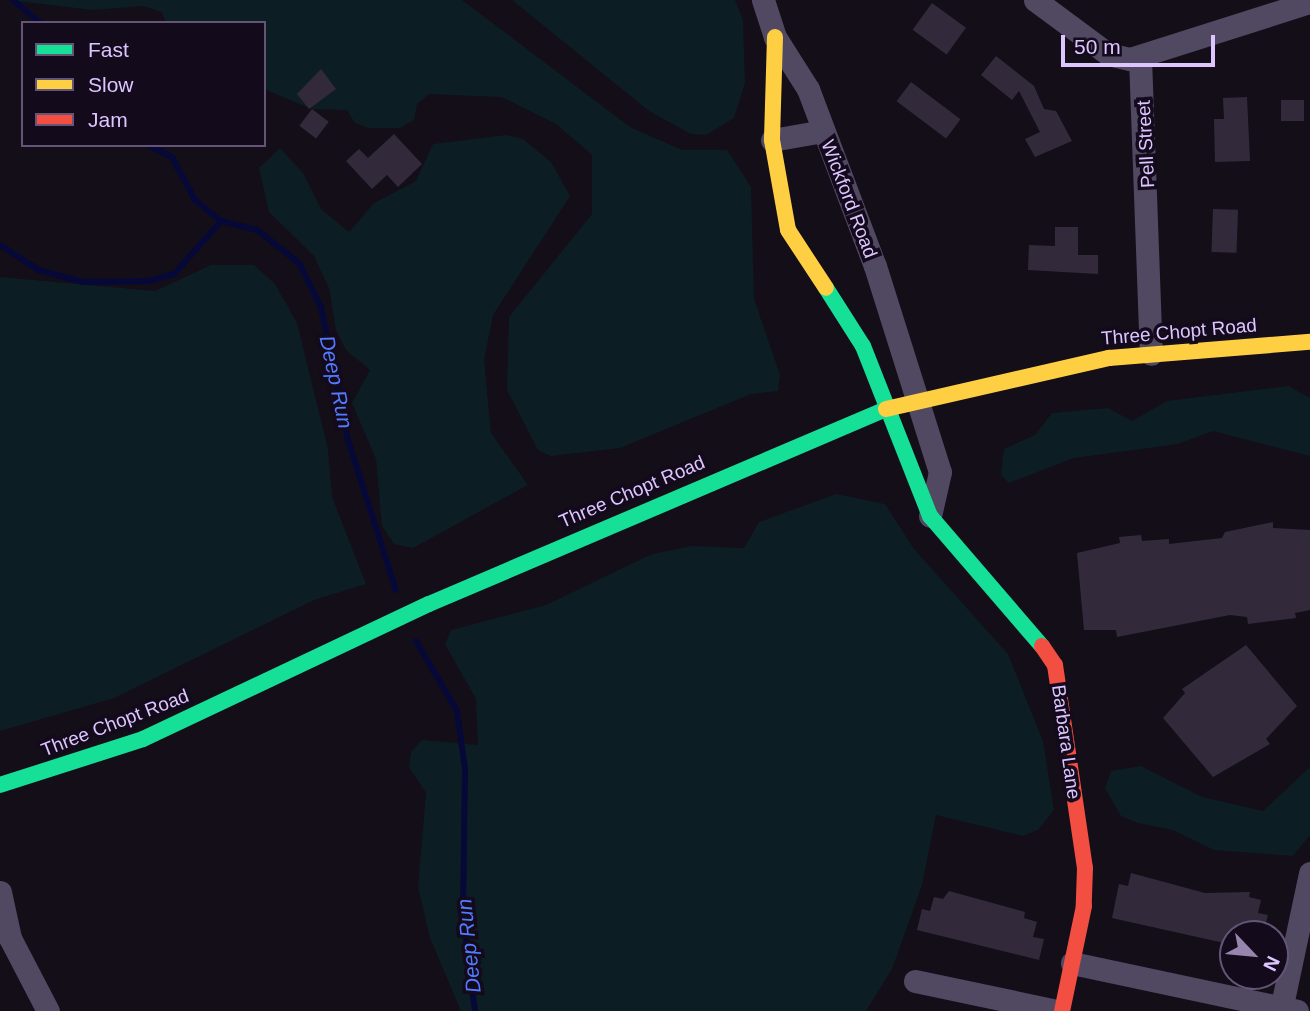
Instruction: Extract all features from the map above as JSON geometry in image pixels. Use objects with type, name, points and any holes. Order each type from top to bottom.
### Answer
[{"type":"main road","points":[[775,37],[772,140],[788,230],[863,346],[884,409]]},
{"type":"main road","name":"Three Chopt Road","points":[[0,785],[143,739],[453,593],[884,409],[1057,366],[1151,354],[1310,342]]},
{"type":"main road","name":"Barbara Lane","points":[[884,409],[930,516],[1018,613],[1055,665],[1085,868],[1072,963],[1060,1011]]},
{"type":"street","points":[[763,0],[775,37],[800,72],[823,131]]},
{"type":"street","points":[[1035,0],[1108,54],[1140,58],[1310,2]]},
{"type":"street","name":"Pell Street","points":[[1140,58],[1151,354]]},
{"type":"street","name":"Wickford Road","points":[[772,140],[823,131],[860,220],[915,400]]},
{"type":"street","points":[[915,400],[940,472],[930,516]]},
{"type":"street","points":[[1072,963],[1290,1008],[1310,873]]},
{"type":"street","points":[[0,892],[10,938],[48,1011]]},
{"type":"street","points":[[915,981],[1060,1011]]},
{"type":"shaded area","points":[[8,0],[462,0],[630,127],[682,150],[727,150],[751,187],[754,299],[780,375],[778,391],[751,394],[620,448],[551,456],[538,450],[507,390],[509,317],[592,214],[592,155],[556,124],[502,97],[429,94],[417,104],[414,120],[400,128],[368,128],[355,123],[347,110],[312,109],[266,90],[266,21],[165,21],[162,12],[143,6],[93,10]]},
{"type":"shaded area","points":[[512,0],[735,0],[743,20],[745,83],[734,118],[706,135],[691,134],[649,111]]},
{"type":"shaded area","points":[[506,135],[523,139],[551,162],[570,196],[493,315],[484,360],[491,433],[528,485],[413,548],[394,544],[382,526],[376,459],[352,403],[370,370],[346,350],[336,330],[329,288],[314,256],[269,212],[259,168],[280,148],[303,173],[321,209],[349,232],[374,203],[416,181],[433,144]]},
{"type":"shaded area","points":[[211,265],[254,265],[275,284],[297,323],[328,449],[332,497],[366,584],[314,600],[114,698],[0,731],[0,277],[155,291]]},
{"type":"shaded area","points":[[1288,386],[1310,398],[1310,456],[1213,431],[1178,444],[1074,458],[1009,483],[1001,475],[1004,449],[1035,435],[1052,413],[1108,408],[1132,421],[1167,401]]},
{"type":"shaded area","points":[[836,494],[885,504],[914,549],[1008,654],[1043,741],[1054,810],[1038,830],[1023,836],[936,815],[922,885],[892,969],[866,1011],[461,1011],[430,938],[418,887],[426,793],[409,767],[411,752],[422,740],[478,745],[476,699],[445,644],[451,630],[546,605],[652,554],[692,546],[744,548],[759,522]]},
{"type":"shaded area","points":[[1141,766],[1202,797],[1263,811],[1310,767],[1310,835],[1293,856],[1214,850],[1173,830],[1138,823],[1121,816],[1105,788],[1111,771]]},
{"type":"building","points":[[932,3],[966,28],[947,54],[913,30]]},
{"type":"building","points":[[996,56],[1034,86],[1044,109],[1056,111],[1072,141],[1035,157],[1025,139],[1040,132],[1019,91],[1012,100],[981,75]]},
{"type":"building","points":[[321,69],[336,89],[309,109],[297,94]]},
{"type":"building","points":[[911,82],[961,119],[946,138],[897,101]]},
{"type":"building","points":[[1247,97],[1250,161],[1215,162],[1214,119],[1224,119],[1223,98]]},
{"type":"building","points":[[1281,100],[1304,100],[1304,121],[1281,121]]},
{"type":"building","points":[[312,109],[329,122],[316,138],[299,126]]},
{"type":"building","points":[[394,134],[422,164],[398,187],[387,175],[372,189],[346,161],[359,149],[368,158]]},
{"type":"building","points":[[1213,209],[1238,210],[1236,253],[1211,252]]},
{"type":"building","points":[[1055,227],[1078,227],[1078,255],[1098,255],[1098,274],[1028,270],[1029,245],[1055,246]]},
{"type":"building","points":[[1273,522],[1273,528],[1310,530],[1310,610],[1295,613],[1296,618],[1248,624],[1247,617],[1230,615],[1117,637],[1116,630],[1084,630],[1077,553],[1120,543],[1119,537],[1141,535],[1142,541],[1169,539],[1169,544],[1222,538],[1225,532]]},
{"type":"building","points":[[1246,645],[1297,706],[1266,739],[1270,744],[1213,777],[1163,718],[1185,693],[1182,689]]},
{"type":"building","points":[[1131,873],[1205,893],[1250,892],[1249,897],[1261,900],[1258,913],[1268,915],[1267,920],[1219,920],[1219,942],[1112,918],[1119,884],[1128,886]]},
{"type":"building","points":[[949,891],[1025,912],[1024,918],[1037,922],[1033,937],[1044,939],[1039,960],[917,930],[922,909],[930,911],[934,897],[943,899]]},
{"type":"waterway","name":"Deep Run","points":[[13,0],[38,21]]},
{"type":"waterway","name":"Deep Run","points":[[152,147],[172,157],[195,200],[221,221],[257,230],[299,263],[321,307],[348,440],[396,590]]},
{"type":"waterway","name":"Deep Run","points":[[0,245],[39,270],[83,282],[149,281],[174,274],[221,221]]},
{"type":"waterway","name":"Deep Run","points":[[416,641],[457,711],[465,769],[463,915],[475,1011]]},
{"type":"traffic: fast","points":[[826,288],[863,346],[930,516],[1042,646]]},
{"type":"traffic: fast","points":[[0,785],[143,739],[429,604],[886,409]]},
{"type":"traffic: slow","points":[[775,37],[772,140],[788,230],[826,288]]},
{"type":"traffic: slow","points":[[886,409],[1109,358],[1310,342]]},
{"type":"traffic: jam","points":[[1042,646],[1055,665],[1085,868],[1084,906],[1062,1011]]}]
